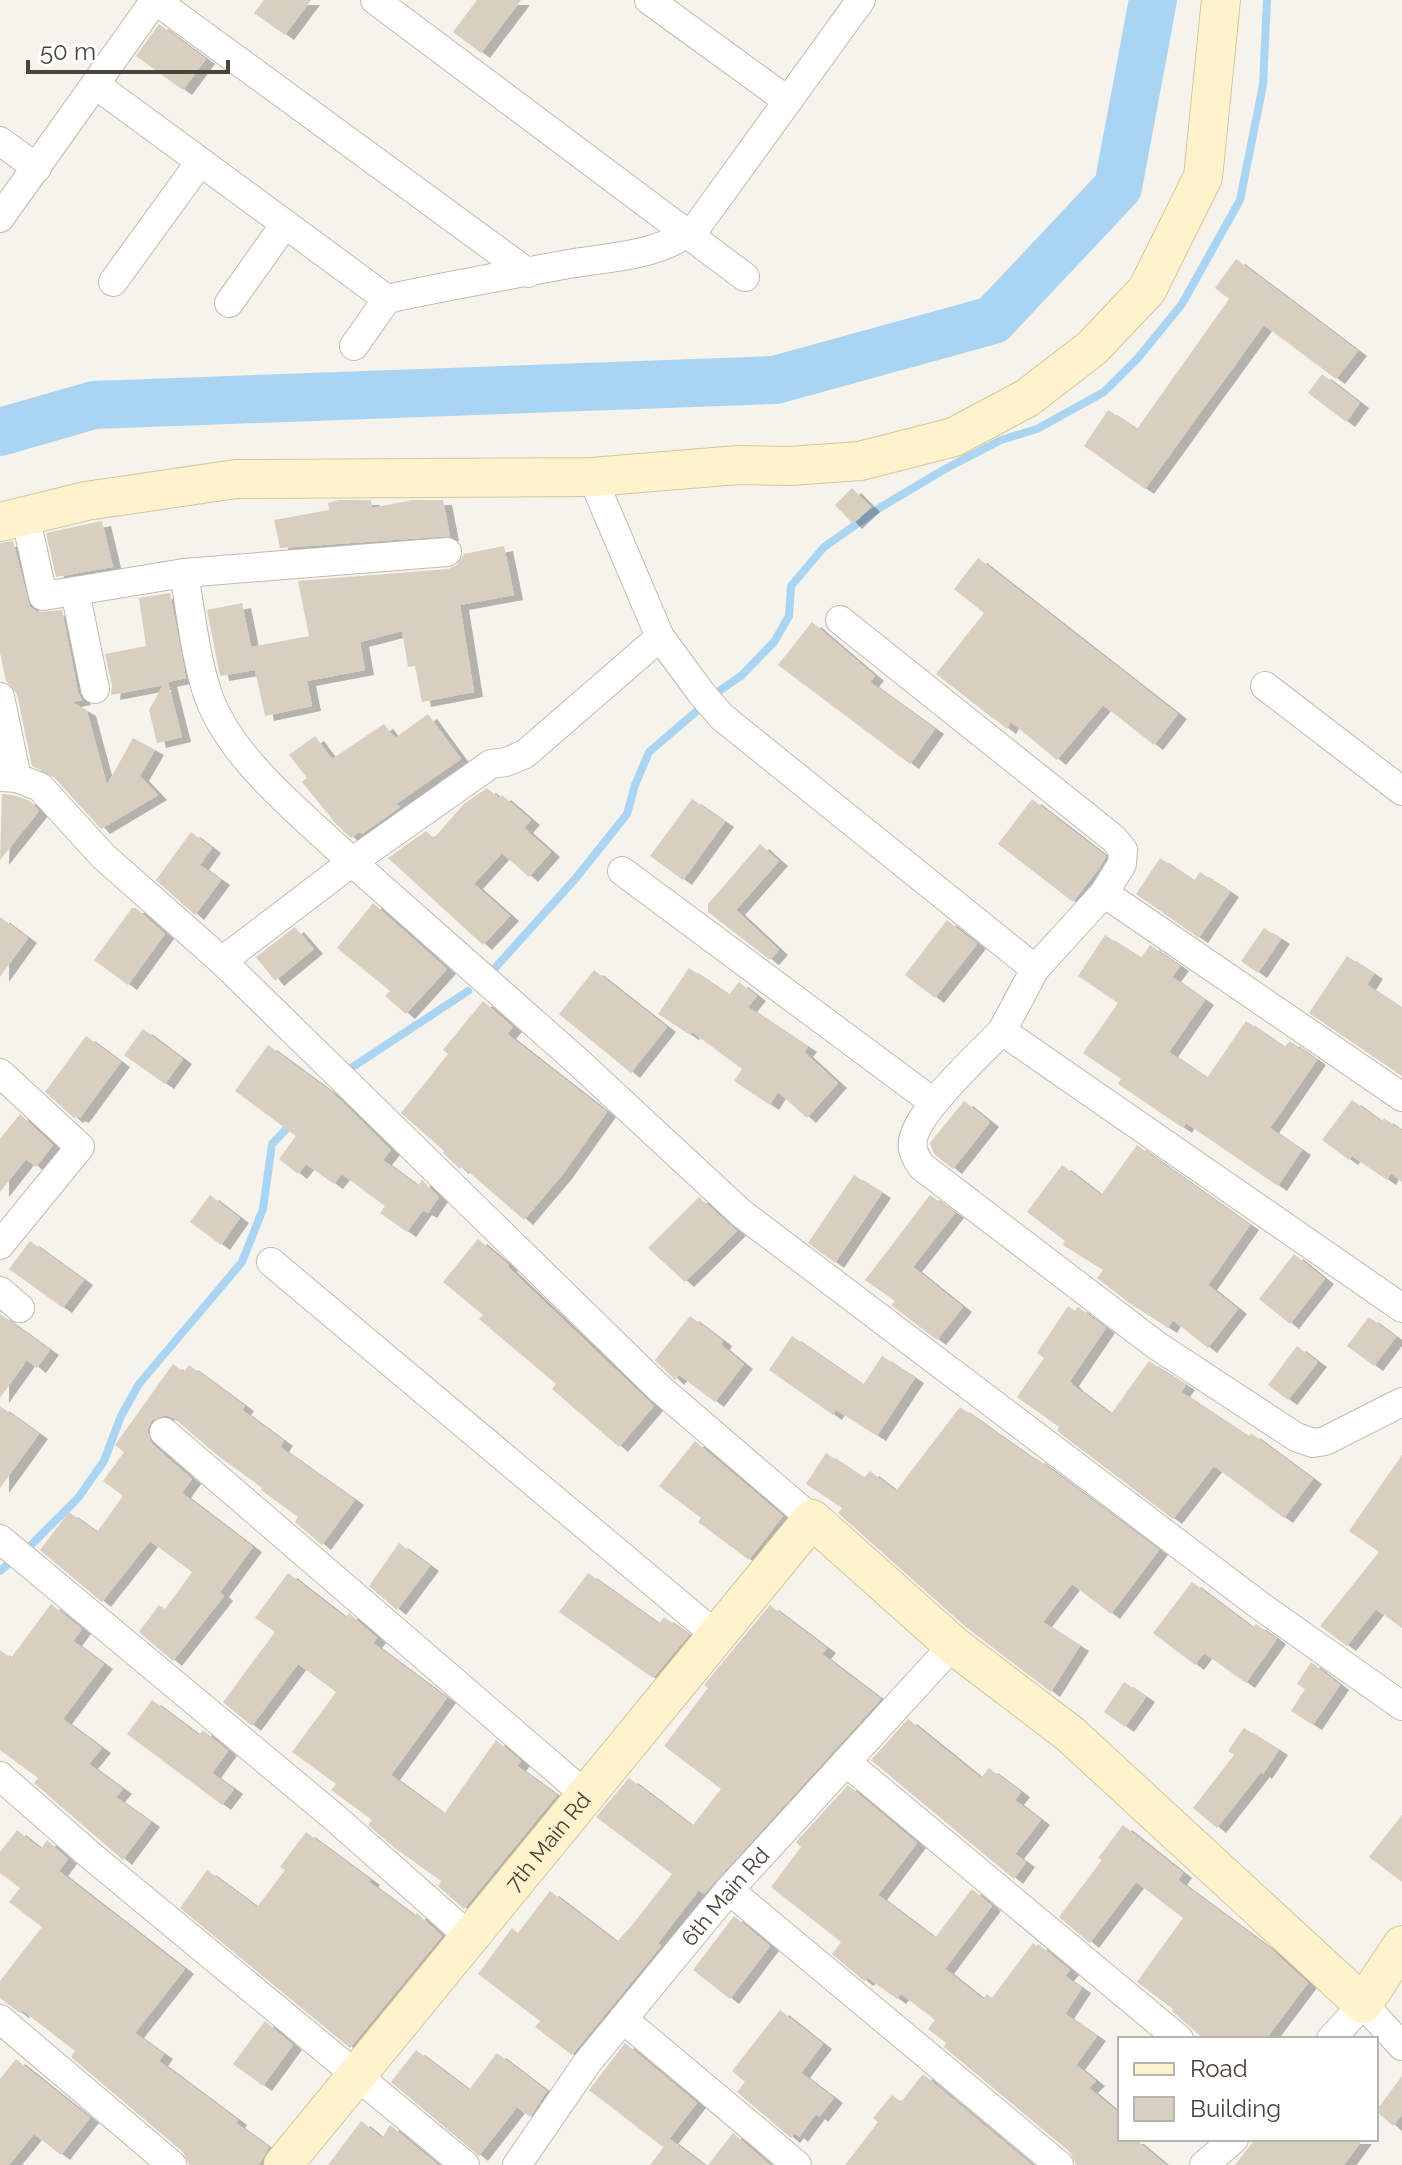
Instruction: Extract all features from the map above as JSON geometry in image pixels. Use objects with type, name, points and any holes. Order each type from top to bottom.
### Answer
[{"type":"street","points":[[0,218],[155,0],[528,273]]},
{"type":"street","points":[[377,0],[745,277]]},
{"type":"street","points":[[649,0],[788,101]]},
{"type":"street","points":[[354,346],[387,299],[455,284],[620,257],[662,247],[687,234],[698,225],[861,0]]},
{"type":"street","points":[[447,552],[184,573],[43,596],[13,519],[86,501],[236,479],[592,477],[738,465],[789,466],[860,461],[954,437],[1027,398],[1092,348],[1147,290],[1203,177],[1221,0]]},
{"type":"street","points":[[96,85],[387,299]]},
{"type":"street","points":[[0,141],[37,168]]},
{"type":"street","points":[[113,282],[200,162]]},
{"type":"street","points":[[229,303],[285,224]]},
{"type":"street","points":[[592,477],[660,637],[722,717],[1035,969]]},
{"type":"street","points":[[184,573],[203,678],[220,721],[250,764],[352,862],[575,1059],[741,1213],[1259,1605],[1402,1706]]},
{"type":"street","points":[[75,591],[95,689]]},
{"type":"street","points":[[840,620],[1113,838],[1123,850],[1122,864],[1104,893],[1035,969],[1002,1031],[933,1102],[914,1134],[912,1148],[921,1166],[1156,1345],[1296,1437],[1313,1443],[1325,1441],[1402,1402]]},
{"type":"street","points":[[222,961],[352,862],[491,764],[525,754],[660,637]]},
{"type":"street","points":[[1265,686],[1402,791]]},
{"type":"street","points":[[0,697],[8,777],[40,787],[104,857],[222,961],[658,1387],[953,1645],[1070,1734],[1363,2004],[1402,2046]]},
{"type":"street","points":[[622,871],[933,1102]]},
{"type":"street","points":[[1104,893],[1402,1097]]},
{"type":"street","points":[[1002,1031],[1402,1308]]},
{"type":"street","points":[[0,1073],[80,1147],[0,1245]]},
{"type":"street","points":[[271,1262],[717,1636]]},
{"type":"street","points":[[164,1432],[587,1796]]},
{"type":"street","name":"7th Main Rd","points":[[283,2165],[812,1519]]},
{"type":"street","points":[[0,1540],[334,1817],[471,1938]]},
{"type":"street","name":"6th Main Rd","points":[[523,2163],[587,2063],[729,1890],[953,1645]]},
{"type":"street","points":[[846,1762],[1177,2037]]},
{"type":"street","points":[[0,1776],[90,1855],[465,2165]]},
{"type":"street","points":[[729,1890],[1059,2165]]},
{"type":"street","points":[[1333,2037],[1363,2004],[1402,1945]]},
{"type":"street","points":[[0,2019],[172,2165]]},
{"type":"street","points":[[623,2019],[797,2165]]},
{"type":"street","points":[[1204,2165],[1232,2141]]},
{"type":"building","points":[[264,0],[311,0],[285,35],[254,13]]},
{"type":"building","points":[[477,0],[521,0],[481,53],[453,32]]},
{"type":"building","points":[[159,24],[206,59],[183,90],[136,56]]},
{"type":"building","points":[[1236,259],[1358,351],[1336,379],[1264,325],[1145,489],[1084,446],[1108,410],[1137,429],[1229,299],[1215,288]]},
{"type":"building","points":[[1322,374],[1360,403],[1346,422],[1308,393]]},
{"type":"building","points":[[852,488],[871,507],[853,524],[835,505]]},
{"type":"building","points":[[371,500],[372,508],[412,500],[443,500],[450,536],[280,548],[274,520],[329,510],[328,503]]},
{"type":"building","points":[[102,521],[113,567],[56,577],[46,533]]},
{"type":"building","points":[[13,541],[30,607],[38,612],[62,610],[82,700],[72,702],[87,711],[107,785],[133,738],[155,750],[140,776],[158,795],[101,829],[53,776],[32,766],[17,694],[6,681],[0,653],[0,543]]},
{"type":"building","points":[[504,546],[514,595],[460,605],[474,692],[422,702],[415,666],[408,667],[402,631],[360,642],[365,670],[307,681],[312,706],[265,716],[255,670],[220,676],[207,610],[242,603],[251,647],[309,636],[298,581],[448,569],[457,565],[464,554]]},
{"type":"building","points":[[978,558],[1178,714],[1154,745],[1103,705],[1057,760],[1011,722],[1007,729],[936,674],[984,613],[954,589]]},
{"type":"building","points":[[170,593],[186,678],[168,682],[182,737],[157,743],[149,710],[163,685],[111,695],[105,654],[146,646],[139,598]]},
{"type":"building","points":[[812,622],[875,676],[870,682],[935,729],[910,764],[778,665]]},
{"type":"building","points":[[428,714],[461,759],[396,804],[400,807],[362,834],[359,832],[351,838],[302,782],[307,778],[289,755],[315,736],[332,759],[384,724],[395,738]]},
{"type":"building","points":[[487,788],[499,798],[502,795],[531,820],[524,828],[551,852],[529,877],[502,853],[474,884],[510,916],[483,945],[388,858],[426,831],[434,838],[464,804]]},
{"type":"building","points":[[2,794],[30,801],[39,811],[0,860]]},
{"type":"building","points":[[692,799],[725,822],[683,880],[650,856]]},
{"type":"building","points":[[1032,799],[1106,856],[1073,902],[998,844]]},
{"type":"building","points":[[191,832],[212,848],[200,865],[221,880],[195,915],[156,880]]},
{"type":"building","points":[[760,844],[779,861],[736,910],[779,950],[770,960],[708,912],[708,904]]},
{"type":"building","points":[[1160,858],[1194,881],[1200,872],[1230,892],[1199,938],[1136,894]]},
{"type":"building","points":[[373,903],[447,969],[406,1014],[385,996],[390,991],[337,948]]},
{"type":"building","points":[[132,908],[136,908],[165,934],[128,985],[94,960]]},
{"type":"building","points":[[0,917],[28,938],[0,977]]},
{"type":"building","points":[[947,920],[977,944],[935,998],[905,975]]},
{"type":"building","points":[[295,927],[314,949],[275,981],[256,957]]},
{"type":"building","points":[[1264,928],[1281,939],[1258,973],[1241,961]]},
{"type":"building","points":[[1105,935],[1141,958],[1150,945],[1180,966],[1172,977],[1205,1000],[1169,1052],[1207,1078],[1246,1021],[1284,1047],[1290,1041],[1317,1060],[1270,1128],[1302,1150],[1278,1186],[1186,1123],[1183,1128],[1118,1084],[1121,1079],[1083,1053],[1118,1003],[1078,976]]},
{"type":"building","points":[[1347,956],[1374,974],[1367,985],[1402,1008],[1402,1076],[1309,1013]]},
{"type":"building","points":[[689,968],[729,995],[739,982],[757,996],[748,1007],[808,1047],[804,1052],[838,1083],[807,1118],[778,1092],[770,1105],[734,1081],[742,1069],[692,1032],[690,1035],[658,1014]]},
{"type":"building","points":[[594,970],[667,1027],[631,1073],[559,1014]]},
{"type":"building","points":[[483,1001],[513,1027],[507,1034],[607,1112],[563,1174],[524,1220],[462,1166],[460,1169],[401,1113],[448,1054],[443,1050]]},
{"type":"building","points":[[143,1029],[183,1059],[165,1084],[124,1055]]},
{"type":"building","points":[[86,1036],[121,1062],[80,1118],[74,1118],[45,1092]]},
{"type":"building","points":[[268,1045],[333,1093],[391,1150],[383,1160],[418,1186],[422,1180],[439,1197],[428,1213],[423,1210],[407,1232],[380,1213],[385,1206],[342,1174],[334,1184],[306,1164],[298,1174],[279,1159],[296,1136],[235,1091]]},
{"type":"building","points":[[1352,1100],[1382,1122],[1384,1118],[1402,1131],[1402,1182],[1391,1173],[1387,1180],[1352,1156],[1349,1160],[1322,1140]]},
{"type":"building","points":[[964,1101],[990,1122],[953,1169],[934,1154],[930,1143]]},
{"type":"building","points":[[20,1114],[53,1145],[36,1167],[26,1159],[0,1192],[0,1139]]},
{"type":"building","points":[[1137,1145],[1250,1225],[1208,1285],[1238,1309],[1208,1348],[1173,1320],[1168,1328],[1128,1302],[1097,1278],[1103,1270],[1063,1245],[1065,1241],[1027,1212],[1062,1165],[1101,1195]]},
{"type":"building","points":[[854,1175],[882,1193],[835,1263],[808,1243]]},
{"type":"building","points":[[210,1195],[240,1218],[221,1245],[190,1222]]},
{"type":"building","points":[[930,1195],[955,1213],[913,1267],[963,1307],[937,1340],[891,1305],[895,1301],[865,1280]]},
{"type":"building","points":[[699,1197],[737,1231],[685,1282],[648,1248]]},
{"type":"building","points":[[478,1239],[509,1265],[654,1406],[619,1447],[552,1389],[556,1384],[479,1319],[483,1315],[443,1282]]},
{"type":"building","points":[[30,1241],[84,1280],[63,1308],[9,1269]]},
{"type":"building","points":[[1294,1254],[1325,1279],[1290,1324],[1259,1299]]},
{"type":"building","points":[[1068,1306],[1075,1311],[1078,1307],[1106,1328],[1070,1381],[1074,1386],[1111,1414],[1149,1361],[1186,1385],[1181,1392],[1249,1437],[1251,1433],[1313,1479],[1284,1518],[1214,1466],[1173,1519],[1017,1397],[1044,1358],[1037,1353]]},
{"type":"building","points":[[0,1314],[50,1350],[37,1368],[27,1360],[0,1398]]},
{"type":"building","points":[[690,1316],[723,1341],[721,1345],[744,1364],[715,1402],[679,1375],[675,1380],[655,1360]]},
{"type":"building","points":[[1369,1317],[1396,1337],[1374,1366],[1347,1346]]},
{"type":"building","points":[[792,1336],[863,1385],[882,1356],[915,1378],[877,1436],[836,1410],[833,1415],[769,1370]]},
{"type":"building","points":[[1297,1346],[1318,1362],[1288,1400],[1268,1385]]},
{"type":"building","points":[[173,1364],[184,1372],[189,1365],[245,1406],[242,1410],[284,1441],[280,1447],[355,1500],[322,1545],[295,1522],[298,1517],[175,1419],[166,1415],[152,1420],[147,1430],[152,1444],[192,1479],[182,1493],[253,1547],[220,1592],[224,1596],[173,1661],[139,1632],[159,1605],[165,1609],[192,1572],[150,1541],[102,1602],[40,1550],[69,1512],[97,1532],[123,1496],[103,1481],[124,1452],[115,1445]]},
{"type":"building","points":[[0,1406],[39,1434],[0,1488]]},
{"type":"building","points":[[960,1407],[1036,1458],[1159,1550],[1111,1614],[1072,1584],[1043,1622],[1080,1646],[1051,1692],[967,1628],[838,1513],[842,1508],[806,1484],[826,1453],[864,1478],[870,1471],[896,1491]]},
{"type":"building","points":[[695,1441],[783,1516],[749,1560],[698,1522],[701,1518],[659,1486]]},
{"type":"building","points":[[1402,1455],[1402,1628],[1376,1609],[1347,1646],[1320,1626],[1379,1552],[1349,1531]]},
{"type":"building","points":[[399,1543],[430,1566],[397,1610],[369,1586]]},
{"type":"building","points":[[288,1573],[346,1618],[349,1613],[377,1638],[373,1643],[447,1698],[391,1775],[444,1814],[496,1740],[521,1761],[517,1766],[557,1795],[464,1909],[438,1886],[441,1881],[396,1849],[368,1825],[372,1820],[331,1790],[336,1784],[292,1752],[336,1692],[298,1664],[252,1726],[223,1702],[275,1632],[255,1618]]},
{"type":"building","points":[[588,1573],[659,1624],[664,1617],[689,1635],[653,1678],[559,1612]]},
{"type":"building","points":[[1192,1582],[1253,1628],[1256,1624],[1277,1639],[1246,1683],[1204,1653],[1195,1665],[1153,1633]]},
{"type":"building","points":[[51,1604],[82,1629],[73,1641],[104,1664],[63,1719],[102,1748],[89,1764],[123,1789],[116,1797],[151,1822],[123,1860],[34,1783],[38,1778],[0,1750],[0,1650],[11,1658]]},
{"type":"building","points":[[770,1605],[827,1648],[822,1654],[881,1699],[704,1894],[699,1890],[658,1943],[661,1946],[572,2055],[535,2027],[540,2021],[478,1974],[512,1928],[518,1933],[550,1891],[617,1942],[633,1924],[672,1874],[596,1817],[629,1778],[692,1826],[721,1789],[664,1746],[708,1688],[704,1685]]},
{"type":"building","points":[[1311,1662],[1340,1685],[1313,1725],[1291,1711],[1305,1689],[1297,1684]]},
{"type":"building","points":[[1124,1682],[1146,1697],[1125,1727],[1104,1712]]},
{"type":"building","points":[[152,1700],[199,1735],[203,1730],[228,1751],[212,1773],[234,1789],[222,1805],[127,1734]]},
{"type":"building","points":[[908,1719],[981,1778],[989,1768],[1021,1792],[1015,1800],[1041,1820],[1015,1854],[1026,1862],[1014,1879],[871,1760]]},
{"type":"building","points":[[1244,1728],[1279,1750],[1263,1774],[1261,1772],[1217,1828],[1193,1808],[1234,1755],[1228,1751]]},
{"type":"building","points":[[848,1785],[917,1843],[878,1895],[935,1938],[972,1889],[992,1906],[945,1969],[983,1999],[987,1994],[992,1998],[1033,1943],[1070,1970],[1065,1976],[1082,1988],[1065,2014],[1097,2036],[1076,2065],[1096,2081],[1089,2088],[1118,2112],[1118,2141],[1137,2141],[1166,2165],[1076,2165],[1070,2152],[944,2047],[946,2043],[928,2029],[935,2020],[901,1994],[897,1999],[868,1978],[864,1981],[832,1954],[841,1942],[771,1887],[801,1847],[796,1842]]},
{"type":"building","points":[[1402,1815],[1402,1882],[1369,1857]]},
{"type":"building","points":[[1123,1825],[1183,1873],[1178,1880],[1270,1948],[1308,1983],[1268,2037],[1202,2037],[1173,2009],[1137,1982],[1183,1918],[1136,1882],[1090,1943],[1059,1917],[1102,1860],[1098,1858]]},
{"type":"building","points":[[17,1830],[41,1849],[47,1840],[68,1859],[59,1871],[185,1969],[135,2033],[164,2054],[159,2061],[269,2147],[259,2165],[189,2165],[183,2152],[71,2057],[75,2051],[22,2010],[20,2013],[0,1998],[0,1981],[42,1927],[9,1902],[20,1888],[0,1873],[0,1852]]},
{"type":"building","points":[[306,1832],[415,1916],[417,1913],[442,1936],[350,2048],[180,1908],[207,1870],[257,1907],[285,1870],[280,1867]]},
{"type":"building","points":[[734,1916],[770,1946],[730,1999],[693,1970]]},
{"type":"building","points":[[780,2010],[823,2044],[801,2073],[834,2098],[819,2117],[816,2114],[799,2137],[795,2133],[791,2138],[737,2092],[745,2082],[732,2071]]},
{"type":"building","points":[[265,2021],[293,2045],[263,2086],[233,2064]]},
{"type":"building","points":[[625,2043],[697,2103],[663,2147],[589,2090]]},
{"type":"building","points":[[416,2050],[469,2090],[497,2053],[547,2091],[530,2117],[517,2107],[479,2156],[391,2082]]},
{"type":"building","points":[[16,2059],[90,2118],[61,2155],[34,2134],[9,2165],[0,2165],[0,2079]]},
{"type":"building","points":[[923,2074],[1032,2165],[845,2165],[878,2122],[873,2118],[892,2095],[901,2102]]},
{"type":"building","points":[[1402,2076],[1402,2115],[1393,2126],[1378,2113],[1378,2108]]},
{"type":"building","points":[[361,2121],[382,2138],[390,2125],[438,2165],[328,2165]]},
{"type":"building","points":[[733,2133],[770,2165],[708,2165]]},
{"type":"building","points":[[670,2139],[704,2165],[650,2165]]},
{"type":"building","points":[[1253,2141],[1362,2141],[1344,2165],[1235,2165]]},
{"type":"waterway","points":[[0,432],[94,405],[775,380],[993,320],[1118,187],[1153,0]]},
{"type":"waterway","points":[[719,691],[741,676],[774,642],[789,616],[791,586],[824,547],[881,507],[945,469],[1001,440],[1037,429],[1104,392],[1138,358],[1182,304],[1240,200],[1263,85],[1267,0]]},
{"type":"waterway","points":[[495,968],[576,878],[627,814],[649,752],[698,710]]},
{"type":"waterway","points":[[348,1070],[468,991]]},
{"type":"waterway","points":[[0,1571],[78,1498],[104,1461],[121,1416],[139,1384],[242,1262],[263,1209],[272,1144],[293,1122]]}]
